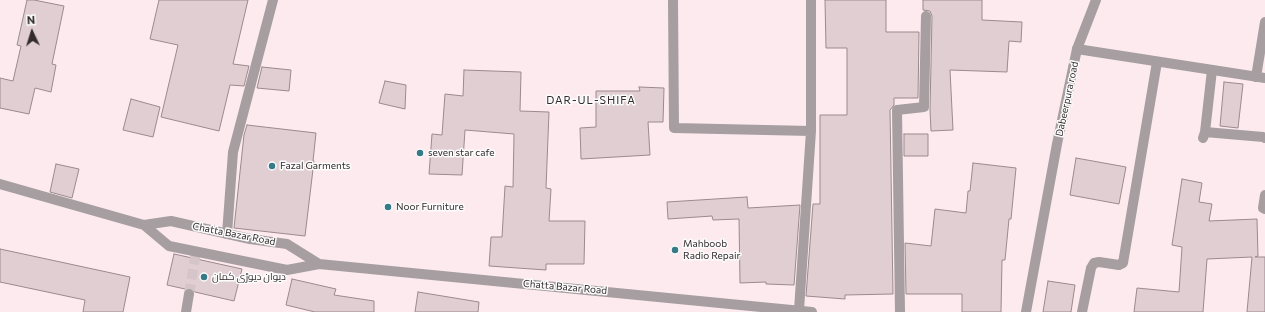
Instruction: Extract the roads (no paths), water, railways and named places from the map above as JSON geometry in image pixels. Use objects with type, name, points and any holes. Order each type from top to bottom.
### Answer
[{"type":"street","points":[[227,234],[233,152],[273,0]]},
{"type":"street","points":[[673,0],[674,128],[811,131]]},
{"type":"street","points":[[799,310],[811,131],[811,0]]},
{"type":"street","points":[[1077,49],[1096,0]]},
{"type":"street","points":[[900,312],[897,110],[924,107],[926,16]]},
{"type":"street","points":[[1260,78],[1265,22]]},
{"type":"street","name":"Dabeerpura road","points":[[1026,312],[1057,144],[1077,49],[1260,78]]},
{"type":"street","points":[[1082,312],[1091,268],[1094,263],[1099,262],[1119,265],[1123,263],[1157,62]]},
{"type":"street","points":[[1212,70],[1204,135],[1265,138]]},
{"type":"street","name":"Chatta Bazar Road","points":[[0,184],[144,225],[169,246],[287,270],[319,264],[812,312]]},
{"type":"street","points":[[1265,195],[1265,209]]},
{"type":"street","name":"Chatta Bazar Road","points":[[144,225],[171,221],[250,239],[287,244],[319,264]]},
{"type":"street","points":[[186,312],[189,294]]},
{"type":"tunnel","points":[[189,294],[196,252]]},
{"type":"place","name":"seven star cafe","points":[[420,153]]},
{"type":"place","name":"Fazal Garments","points":[[272,166]]},
{"type":"place","name":"Noor Furniture","points":[[388,207]]},
{"type":"place","name":"Mahboob Radio Repair","points":[[675,250]]},
{"type":"place","name":"دیوان دیوڑی کمان","points":[[204,277]]},
{"type":"district","name":"DAR-UL-SHIFA","points":[[591,100]]}]
